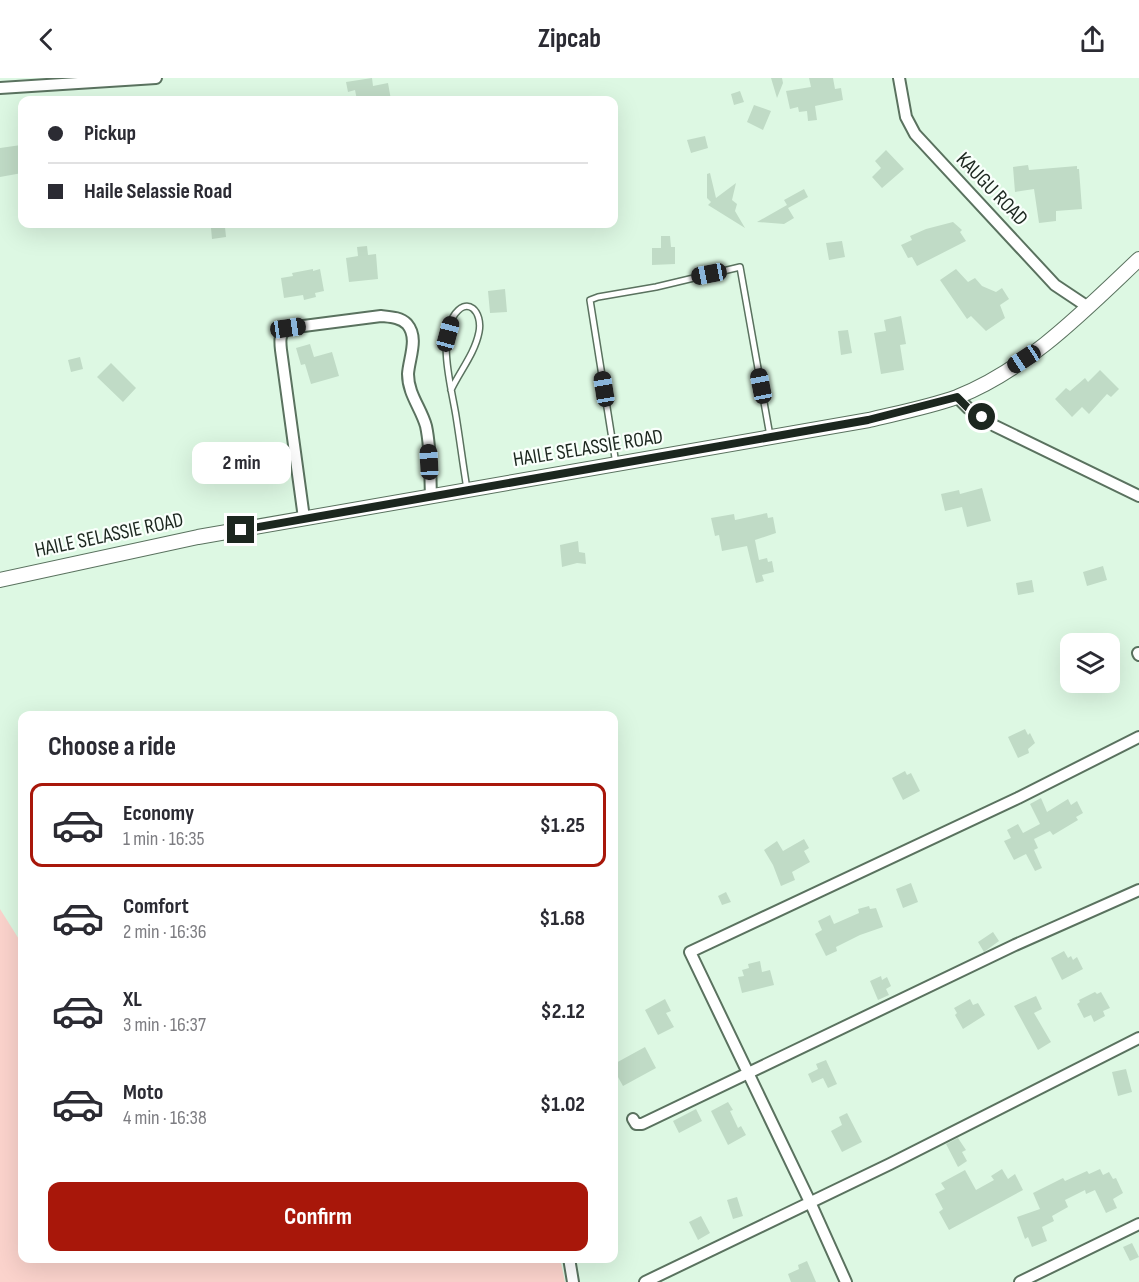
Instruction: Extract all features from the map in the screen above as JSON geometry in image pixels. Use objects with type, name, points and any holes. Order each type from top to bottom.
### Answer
[{"type":"street","points":[[0,88],[156,78]]},
{"type":"street","name":"KAUGU ROAD","points":[[899,78],[906,117],[928,151],[1055,285],[1088,307]]},
{"type":"street","name":"HAILE SELASSIE ROAD","points":[[0,580],[198,537],[868,420],[957,397],[995,378],[1054,337],[1139,259]]},
{"type":"street","points":[[304,519],[280,350],[281,336],[288,328],[381,316],[396,317],[407,324],[413,342],[408,373],[410,389],[426,427],[431,496]]},
{"type":"street","points":[[957,397],[968,408],[995,426],[1139,496]]},
{"type":"street","points":[[846,1282],[690,952],[1018,798],[1139,736]]},
{"type":"street","points":[[633,1119],[636,1124],[642,1124],[1014,945],[1139,890]]},
{"type":"street","points":[[645,1282],[1139,1038]]},
{"type":"street","points":[[1020,1282],[1139,1224]]},
{"type":"street","points":[[570,1263],[573,1282]]},
{"type":"lane","points":[[616,465],[590,300],[740,267],[770,438]]},
{"type":"lane","points":[[451,390],[478,341],[480,328],[478,315],[469,306],[463,307],[452,318],[448,334],[448,374],[466,489]]},
{"type":"shaded area","points":[[0,909],[18,938],[18,1263],[561,1263],[565,1282],[0,1282]]},
{"type":"building","points":[[372,78],[373,86],[388,83],[390,96],[356,96],[355,90],[348,92],[346,82]]},
{"type":"building","points":[[771,78],[782,78],[783,83],[777,98]]},
{"type":"building","points":[[809,78],[833,78],[835,89],[841,88],[843,100],[815,106],[817,120],[808,121],[807,111],[799,112],[798,107],[790,109],[786,91],[811,87]]},
{"type":"building","points":[[740,91],[744,102],[734,105],[731,94]]},
{"type":"building","points":[[754,105],[771,111],[763,130],[747,122]]},
{"type":"building","points":[[705,136],[708,148],[691,153],[687,140]]},
{"type":"building","points":[[18,145],[18,174],[0,177],[0,148]]},
{"type":"building","points":[[886,150],[904,169],[882,188],[872,177],[881,168],[875,161]]},
{"type":"building","points":[[1028,165],[1029,170],[1077,166],[1082,209],[1056,211],[1056,221],[1039,223],[1034,189],[1015,192],[1013,167]]},
{"type":"building","points":[[710,173],[716,198],[736,183],[732,200],[737,204],[735,211],[745,228],[708,205],[711,202],[707,198],[707,174]]},
{"type":"building","points":[[804,189],[808,197],[788,208],[794,218],[784,224],[757,222],[787,205],[784,200]]},
{"type":"building","points":[[953,222],[962,230],[960,232],[966,241],[917,266],[912,257],[908,258],[901,245],[912,240],[910,236]]},
{"type":"building","points":[[211,228],[225,228],[226,237],[212,239]]},
{"type":"building","points":[[661,236],[670,236],[671,247],[675,247],[675,264],[652,265],[652,248],[661,248]]},
{"type":"building","points":[[842,241],[845,257],[829,260],[826,243]]},
{"type":"building","points":[[367,246],[368,255],[376,254],[378,279],[349,282],[346,258],[358,256],[357,247]]},
{"type":"building","points":[[313,269],[313,271],[320,269],[324,291],[315,293],[316,297],[304,300],[303,295],[284,298],[281,278],[293,276],[292,273]]},
{"type":"building","points":[[956,269],[968,282],[975,278],[982,286],[996,292],[1002,288],[1009,299],[1000,305],[1005,318],[986,331],[971,316],[967,319],[940,280]]},
{"type":"building","points":[[505,289],[507,312],[490,313],[488,291]]},
{"type":"building","points":[[901,316],[906,344],[900,345],[904,370],[881,374],[874,333],[886,331],[884,320]]},
{"type":"building","points":[[848,330],[852,353],[841,355],[838,331]]},
{"type":"building","points":[[310,344],[314,357],[332,352],[339,376],[311,384],[305,364],[301,365],[296,348]]},
{"type":"building","points":[[80,357],[83,369],[71,372],[68,360]]},
{"type":"building","points":[[111,363],[136,388],[123,402],[97,377]]},
{"type":"building","points":[[1100,370],[1119,389],[1111,397],[1107,394],[1089,414],[1082,407],[1072,417],[1055,399],[1066,388],[1070,391],[1085,378],[1088,382]]},
{"type":"building","points":[[982,488],[991,521],[967,527],[962,507],[945,511],[941,494],[959,490],[960,494]]},
{"type":"building","points":[[767,513],[768,518],[773,517],[776,533],[755,540],[759,560],[767,558],[768,562],[772,561],[774,572],[762,575],[764,581],[756,583],[747,546],[722,551],[719,535],[715,536],[711,518],[734,514],[735,520]]},
{"type":"building","points":[[578,541],[579,552],[585,553],[586,564],[577,563],[562,567],[560,545]]},
{"type":"building","points":[[1103,566],[1107,580],[1087,586],[1083,572]]},
{"type":"building","points":[[1032,580],[1034,592],[1018,595],[1016,583]]},
{"type":"building","points":[[1025,729],[1035,743],[1028,749],[1029,753],[1018,758],[1008,737]]},
{"type":"building","points":[[905,771],[907,775],[911,773],[920,791],[903,800],[892,778]]},
{"type":"building","points":[[1041,798],[1047,812],[1068,799],[1071,805],[1077,801],[1083,813],[1076,817],[1078,820],[1053,835],[1050,831],[1034,839],[1038,848],[1034,850],[1042,868],[1035,871],[1026,854],[1014,860],[1004,841],[1011,838],[1007,830],[1018,824],[1023,833],[1040,824],[1030,804]]},
{"type":"building","points":[[804,839],[809,848],[804,851],[810,862],[792,872],[795,880],[781,886],[764,850],[777,841],[783,851]]},
{"type":"building","points":[[911,883],[918,902],[903,908],[896,889]]},
{"type":"building","points":[[726,892],[731,902],[722,905],[718,896]]},
{"type":"building","points":[[869,906],[870,909],[876,908],[883,927],[836,947],[837,951],[826,956],[815,934],[822,930],[818,921],[830,915],[834,924],[859,913],[858,909]]},
{"type":"building","points":[[993,932],[999,941],[984,952],[978,942]]},
{"type":"building","points":[[1064,951],[1068,958],[1071,956],[1073,960],[1077,957],[1083,969],[1062,980],[1051,958]]},
{"type":"building","points":[[760,961],[762,972],[770,970],[774,985],[742,993],[738,977],[744,976],[742,970],[749,968],[748,964]]},
{"type":"building","points":[[881,976],[882,980],[887,977],[891,986],[886,989],[889,995],[878,1000],[870,981]]},
{"type":"building","points":[[1095,992],[1097,994],[1101,992],[1110,1008],[1103,1011],[1105,1016],[1094,1022],[1091,1015],[1084,1018],[1077,1004],[1079,1000]]},
{"type":"building","points":[[1036,996],[1042,1009],[1034,1013],[1051,1042],[1038,1050],[1014,1006]]},
{"type":"building","points":[[665,999],[671,1011],[666,1013],[674,1027],[658,1035],[645,1010]]},
{"type":"building","points":[[970,999],[973,1005],[978,1003],[985,1015],[963,1029],[955,1015],[957,1013],[954,1008]]},
{"type":"building","points":[[645,1047],[656,1068],[623,1086],[618,1077],[618,1062]]},
{"type":"building","points":[[826,1060],[837,1084],[828,1088],[823,1078],[812,1083],[808,1074],[818,1069],[816,1064]]},
{"type":"building","points":[[1126,1069],[1132,1092],[1118,1096],[1112,1072]]},
{"type":"building","points":[[728,1102],[738,1128],[741,1126],[746,1135],[728,1145],[711,1111]]},
{"type":"building","points":[[696,1109],[702,1121],[679,1133],[673,1121]]},
{"type":"building","points":[[847,1113],[862,1142],[842,1152],[831,1131],[842,1125],[839,1117]]},
{"type":"building","points":[[958,1138],[966,1150],[962,1152],[967,1161],[958,1167],[946,1144]]},
{"type":"building","points":[[1002,1169],[1008,1179],[1015,1174],[1023,1190],[949,1230],[939,1212],[943,1209],[935,1194],[945,1189],[941,1183],[965,1170],[976,1190],[994,1180],[991,1176]]},
{"type":"building","points":[[1100,1169],[1103,1175],[1109,1172],[1113,1179],[1116,1178],[1123,1193],[1113,1199],[1117,1208],[1106,1213],[1095,1190],[1086,1194],[1085,1190],[1065,1200],[1068,1207],[1052,1216],[1054,1221],[1042,1227],[1047,1241],[1032,1247],[1028,1237],[1025,1239],[1017,1217],[1040,1209],[1033,1193],[1063,1178],[1065,1181],[1087,1171],[1089,1174]]},
{"type":"building","points":[[737,1197],[743,1216],[733,1219],[727,1200]]},
{"type":"building","points":[[701,1216],[710,1233],[698,1240],[689,1222]]},
{"type":"building","points":[[1132,1243],[1139,1257],[1130,1261],[1123,1247]]},
{"type":"building","points":[[807,1261],[816,1282],[791,1282],[788,1274],[799,1269],[798,1265]]},
{"type":"route","points":[[241,530],[868,420],[957,397],[982,417]]}]
